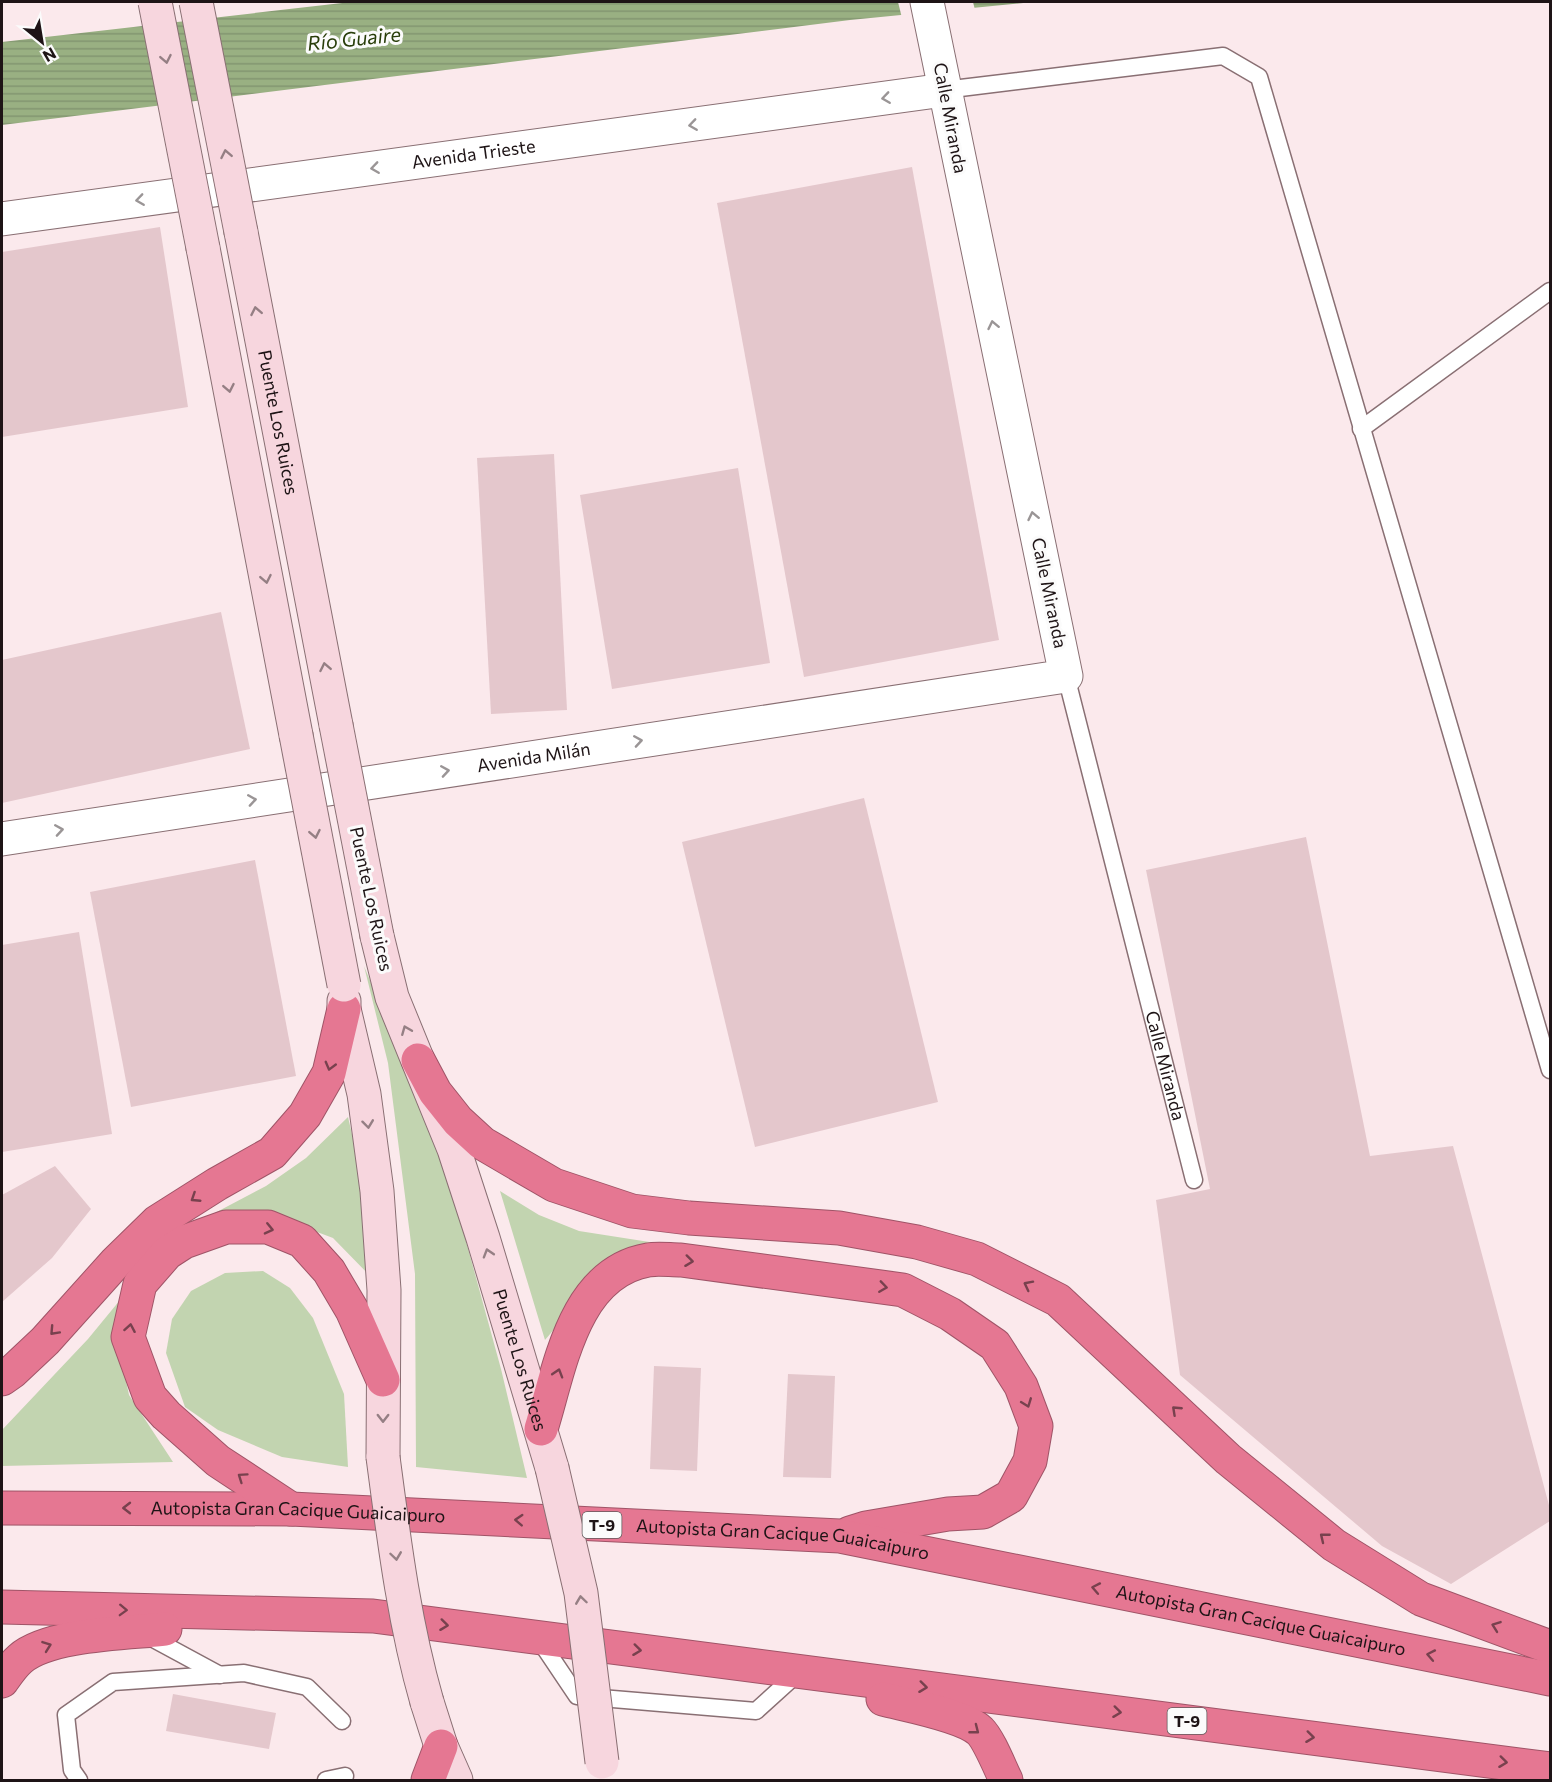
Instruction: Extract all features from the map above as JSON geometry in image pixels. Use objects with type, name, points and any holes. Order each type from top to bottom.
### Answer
[{"type":"highway","points":[[2,1379],[45,1341],[157,1222],[272,1153],[305,1115],[329,1073],[344,997]]},
{"type":"highway","points":[[418,1060],[435,1092],[458,1121],[482,1143],[554,1185],[632,1211],[688,1218],[839,1228],[917,1242],[977,1259],[1058,1300],[1228,1459],[1334,1545],[1421,1599],[1551,1647]]},
{"type":"highway","points":[[291,1509],[218,1461],[150,1397],[128,1337],[140,1284],[167,1253],[184,1242],[226,1227],[268,1227],[302,1241],[329,1271],[352,1310],[383,1380]]},
{"type":"highway","points":[[541,1429],[571,1329],[589,1299],[604,1282],[623,1268],[649,1260],[681,1260],[903,1290],[950,1314],[994,1345],[1021,1386],[1036,1426],[1030,1461],[1011,1496],[982,1512],[936,1516],[866,1528],[840,1536]]},
{"type":"highway","name":"Autopista Gran Cacique Guaicaipuro","points":[[2,1508],[291,1509],[840,1536],[1551,1679]]},
{"type":"highway","name":"T-9","points":[[2,1607],[373,1616],[1551,1769]]},
{"type":"highway","points":[[2,1681],[20,1659],[47,1644],[140,1632],[323,1616]]},
{"type":"highway","points":[[812,1672],[863,1694],[955,1718],[980,1731],[1006,1780]]},
{"type":"highway","points":[[428,1780],[441,1746]]},
{"type":"main road","points":[[155,2],[364,1094],[377,1191],[384,1290],[383,1457],[397,1564],[415,1661],[441,1746],[456,1780]]},
{"type":"main road","name":"Puente Los Ruices","points":[[196,2],[377,936],[392,997],[454,1149],[552,1468],[580,1593],[602,1772]]},
{"type":"street","name":"Calle Miranda","points":[[927,2],[1066,676]]},
{"type":"street","name":"Avenida Trieste","points":[[2,219],[943,83]]},
{"type":"street","name":"Avenida Milán","points":[[2,839],[1066,676]]},
{"type":"lane","points":[[943,83],[1223,56],[1259,77],[1551,1070]]},
{"type":"lane","points":[[1361,429],[1551,291]]},
{"type":"lane","name":"Calle Miranda","points":[[1066,676],[1194,1180]]},
{"type":"lane","points":[[140,1632],[220,1675]]},
{"type":"lane","points":[[538,1637],[577,1696],[756,1711],[812,1672]]},
{"type":"lane","points":[[79,1780],[72,1770],[66,1715],[113,1682],[244,1674],[307,1687],[342,1721]]},
{"type":"lane","points":[[326,1780],[345,1776]]},
{"type":"shaded area","points":[[364,966],[443,1157],[501,1369],[527,1478],[416,1467],[415,1274],[388,1063]]},
{"type":"shaded area","points":[[348,1117],[365,1191],[374,1280],[333,1238],[288,1221],[211,1215],[266,1186],[306,1158]]},
{"type":"shaded area","points":[[500,1191],[539,1215],[579,1231],[675,1246],[605,1269],[545,1340]]},
{"type":"shaded area","points":[[263,1271],[290,1288],[313,1318],[344,1394],[348,1467],[282,1457],[218,1430],[185,1407],[166,1353],[172,1319],[191,1291],[225,1273]]},
{"type":"shaded area","points":[[125,1294],[118,1343],[129,1395],[173,1462],[2,1466],[2,1430],[88,1339]]},
{"type":"water","name":"Río Guaire","points":[[351,2],[1033,2],[850,20],[2,125],[2,42]]},
{"type":"pier","points":[[898,2],[973,2],[975,10],[902,18]]},
{"type":"building","points":[[912,167],[999,640],[804,677],[717,203]]},
{"type":"building","points":[[160,227],[188,407],[2,437],[2,252]]},
{"type":"building","points":[[554,454],[567,710],[491,714],[477,458]]},
{"type":"building","points":[[738,468],[770,663],[612,689],[580,495]]},
{"type":"building","points":[[221,612],[250,749],[2,803],[2,660]]},
{"type":"building","points":[[864,798],[938,1102],[755,1147],[682,842]]},
{"type":"building","points":[[1306,837],[1370,1156],[1453,1146],[1550,1509],[1550,1521],[1451,1584],[1382,1546],[1180,1375],[1156,1200],[1210,1189],[1146,870]]},
{"type":"building","points":[[255,860],[296,1076],[131,1107],[90,892]]},
{"type":"building","points":[[79,932],[112,1134],[2,1152],[2,945]]},
{"type":"building","points":[[55,1166],[91,1209],[52,1258],[2,1302],[2,1195]]},
{"type":"building","points":[[654,1366],[701,1368],[697,1471],[650,1469]]},
{"type":"building","points":[[788,1374],[835,1376],[831,1478],[783,1477]]},
{"type":"building","points":[[173,1694],[276,1713],[269,1749],[166,1731]]}]
